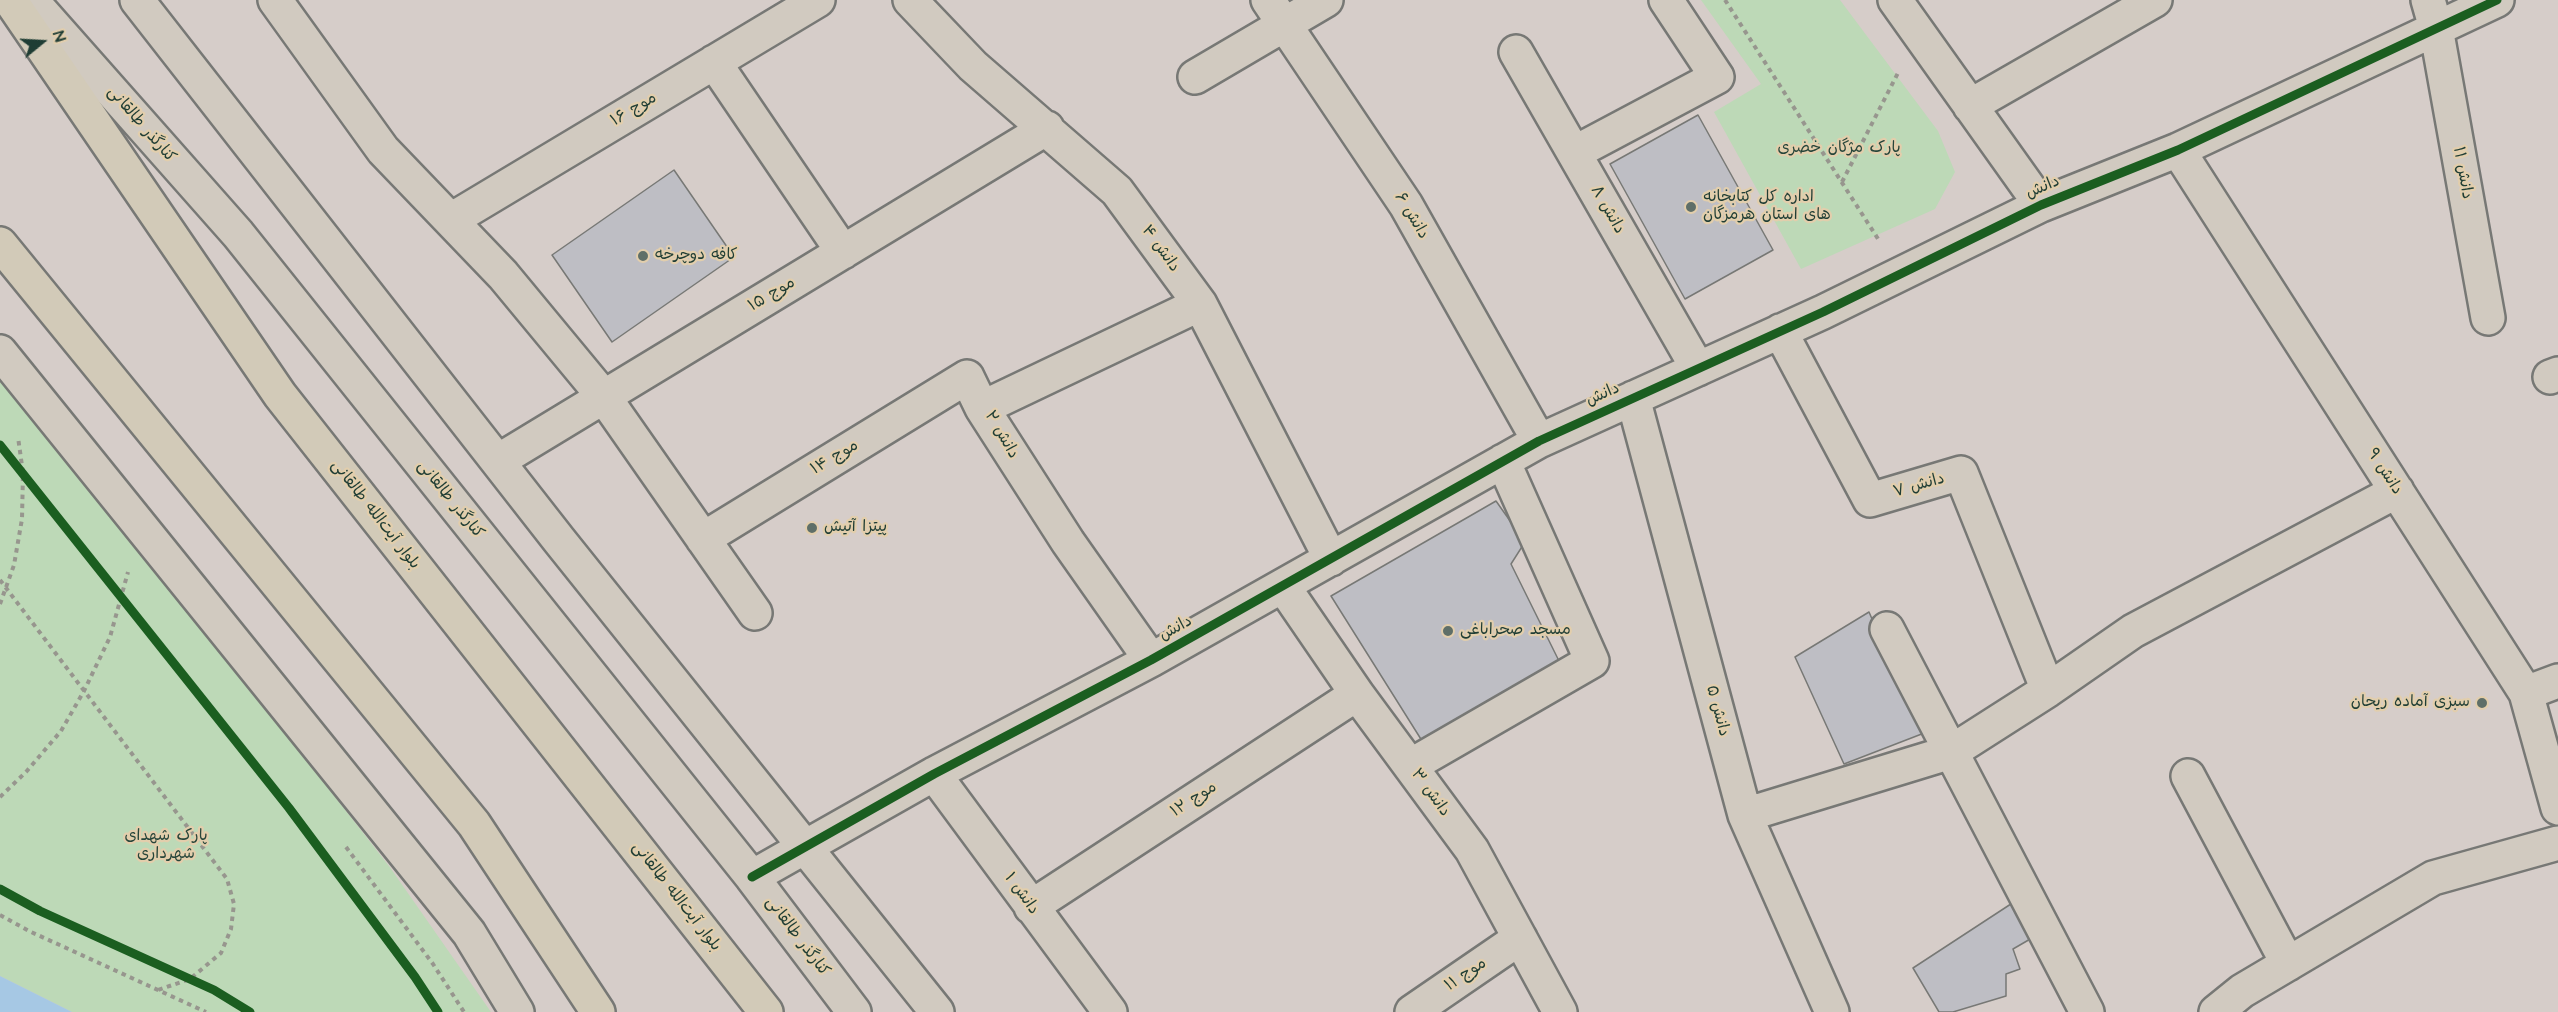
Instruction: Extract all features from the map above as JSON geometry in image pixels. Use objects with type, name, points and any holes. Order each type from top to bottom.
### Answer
[{"type":"main road","name":"بلوار آیت‌الله طالقانی","points":[[10,0],[280,395],[766,1012]]},
{"type":"main road","points":[[0,244],[474,824],[598,1012]]},
{"type":"street","name":"کنارگذر طالقانی","points":[[31,0],[238,234],[752,877],[854,1012]]},
{"type":"street","points":[[137,0],[498,461],[937,1012]]},
{"type":"street","points":[[275,0],[383,150],[503,275],[604,397],[755,613]]},
{"type":"street","name":"موج ۱۶","points":[[451,220],[818,0]]},
{"type":"street","name":"دانش ۴","points":[[910,0],[973,66],[1117,191],[1200,304],[1331,559]]},
{"type":"street","points":[[1195,77],[1276,12],[1326,0]]},
{"type":"street","points":[[1574,153],[1717,77],[1666,0]]},
{"type":"street","points":[[1895,0],[2041,205]]},
{"type":"street","points":[[1970,106],[2156,0]]},
{"type":"street","name":"دانش","points":[[752,877],[934,774],[1151,660],[1539,441],[1780,331],[2041,205],[2178,150],[2432,14],[2497,0]]},
{"type":"street","name":"دانش ۶","points":[[1276,12],[1406,205],[1539,441]]},
{"type":"street","name":"دانش ۱۱","points":[[2432,14],[2488,318]]},
{"type":"street","name":"دانش ۸","points":[[1516,52],[1698,369]]},
{"type":"street","points":[[714,62],[843,252]]},
{"type":"street","name":"موج ۱۵","points":[[498,461],[1047,128]]},
{"type":"street","name":"دانش ۹","points":[[2178,150],[2526,693],[2558,808]]},
{"type":"street","name":"دانش ۲","points":[[1151,660],[1068,542],[982,408],[1200,304]]},
{"type":"street","name":"دانش ۷","points":[[1780,331],[1870,500],[1961,473],[2048,690]]},
{"type":"street","points":[[0,352],[469,933],[517,1012]]},
{"type":"street","name":"موج ۱۴","points":[[703,538],[967,377],[982,408]]},
{"type":"street","name":"دانش ۵","points":[[1633,398],[1745,815],[1832,1012]]},
{"type":"street","points":[[1410,766],[1592,661],[1503,461]]},
{"type":"street","points":[[1745,815],[1952,752],[2048,690],[2133,631],[2397,491]]},
{"type":"street","name":"دانش ۳","points":[[1283,586],[1357,694],[1472,850],[1560,1012]]},
{"type":"street","points":[[1887,629],[2087,1012]]},
{"type":"street","points":[[2526,693],[2558,681]]},
{"type":"street","name":"موج ۱۲","points":[[1031,907],[1357,694]]},
{"type":"street","name":"دانش ۱","points":[[934,774],[1110,1012]]},
{"type":"street","points":[[2188,776],[2288,964]]},
{"type":"street","points":[[2216,1012],[2242,992],[2433,878],[2558,843]]},
{"type":"street","name":"موج ۱۱","points":[[1412,1012],[1520,938]]},
{"type":"path","points":[[1725,0],[1900,274]]},
{"type":"path","points":[[1842,183],[1918,33]]},
{"type":"path","points":[[0,604],[14,564],[22,519],[22,474],[16,429]]},
{"type":"path","points":[[11,459],[37,491]]},
{"type":"path","points":[[0,797],[26,772],[60,731],[84,691],[110,637],[128,571]]},
{"type":"path","points":[[0,580],[227,879],[234,904],[231,929],[221,953],[194,981],[158,990]]},
{"type":"path","points":[[113,589],[128,607]]},
{"type":"path","points":[[0,915],[29,931],[206,1012]]},
{"type":"path","points":[[179,975],[194,981]]},
{"type":"green space","name":"پارک مژگان خضری","points":[[1701,0],[1840,0],[1938,131],[1955,172],[1935,209],[1801,269],[1714,112],[1761,84]]},
{"type":"green space","name":"پارک شهدای شهرداری","points":[[0,368],[389,866],[491,1012],[72,1012],[0,976]]},
{"type":"water","points":[[0,976],[72,1012],[0,1012]]},
{"type":"building","name":"اداره کل کتابخانه های استان هرمزگان","points":[[1698,115],[1773,250],[1685,299],[1610,164]]},
{"type":"building","name":"کافه دوچرخه","points":[[674,170],[734,257],[612,342],[552,255]]},
{"type":"building","name":"مسجد صحراباغی","points":[[1496,501],[1525,542],[1511,564],[1561,665],[1424,744],[1331,596]]},
{"type":"building","points":[[1869,612],[1889,658],[1932,730],[1844,764],[1795,657]]},
{"type":"building","points":[[2017,900],[2032,938],[2013,949],[2020,969],[2006,974],[2006,996],[1953,1012],[1939,1012],[1913,968]]},
{"type":"cycle path","points":[[752,877],[934,774],[1151,660],[1539,441],[1823,312],[2041,205],[2178,150],[2497,0]]},
{"type":"cycle path","points":[[0,445],[289,808],[415,977],[438,1012]]},
{"type":"cycle path","points":[[0,889],[40,911],[214,990],[250,1012]]},
{"type":"place","name":"اداره کل کتابخانه های استان هرمزگان","points":[[1691,207]]},
{"type":"place","name":"کافه دوچرخه","points":[[643,256]]},
{"type":"place","name":"پیتزا آتیش","points":[[812,528]]},
{"type":"place","name":"مسجد صحراباغی","points":[[1448,631]]},
{"type":"place","name":"سبزی آماده ریحان","points":[[2482,703]]}]
